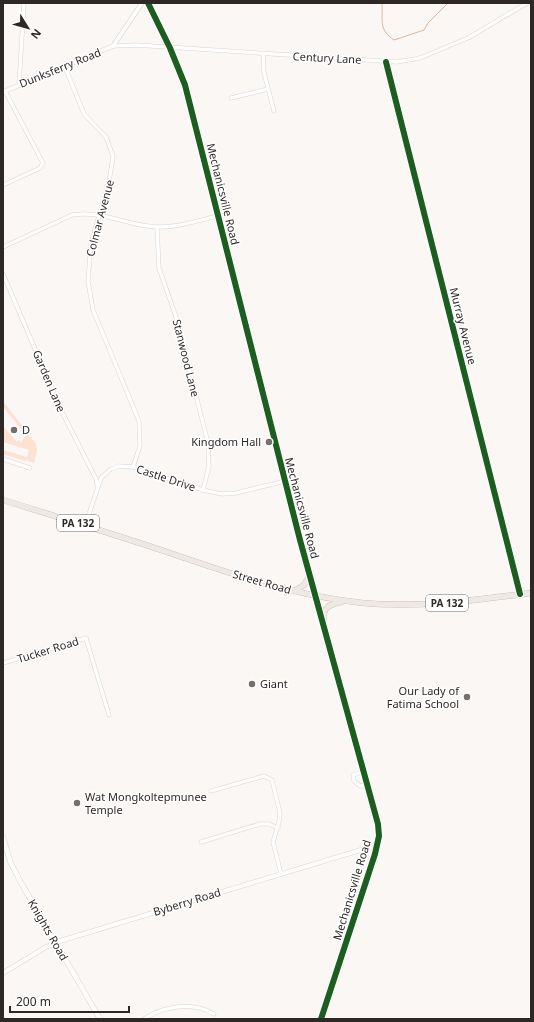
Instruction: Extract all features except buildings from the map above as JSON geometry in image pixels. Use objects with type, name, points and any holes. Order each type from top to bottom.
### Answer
[{"type":"main road","name":"Street Road","points":[[3,500],[253,581],[315,596],[346,601],[388,604],[435,604],[531,593]]},
{"type":"main road","points":[[292,591],[304,585],[310,575]]},
{"type":"main road","points":[[324,628],[324,613],[326,607],[346,601]]},
{"type":"main road","name":"Knights Road","points":[[3,837],[4,844],[14,870],[100,1019]]},
{"type":"street","points":[[19,85],[24,3]]},
{"type":"street","name":"Dunksferry Road","points":[[4,92],[113,46],[142,3]]},
{"type":"street","name":"Mechanicsville Road","points":[[148,3],[170,48],[185,85],[315,596],[378,824],[377,845],[321,1019]]},
{"type":"street","name":"Century Lane","points":[[113,46],[136,45],[386,62],[413,60],[484,30],[526,5]]},
{"type":"street","points":[[262,54],[263,68],[274,111]]},
{"type":"street","name":"Murray Avenue","points":[[386,62],[520,594]]},
{"type":"street","name":"Colmar Avenue","points":[[65,67],[84,114],[106,137],[111,147],[113,160],[110,177],[98,215],[89,257],[88,287],[93,310],[139,421],[140,446],[133,467]]},
{"type":"street","points":[[231,98],[268,89]]},
{"type":"street","points":[[3,185],[40,168],[43,163],[4,92]]},
{"type":"street","points":[[3,247],[72,215],[88,213],[139,225],[157,227],[180,225],[218,216]]},
{"type":"street","name":"Stanwood Lane","points":[[157,227],[157,249],[160,273],[176,317],[209,447],[209,466],[203,490]]},
{"type":"street","name":"Garden Lane","points":[[3,274],[61,410],[96,479],[97,487]]},
{"type":"street","points":[[3,459],[30,468]]},
{"type":"street","name":"Castle Drive","points":[[85,526],[101,478],[111,469],[124,465],[212,493],[230,494],[285,481]]},
{"type":"street","name":"Tucker Road","points":[[3,663],[86,638],[109,714]]},
{"type":"street","points":[[364,771],[353,775],[354,781],[360,786],[368,784]]},
{"type":"street","points":[[211,791],[264,776],[270,778],[273,784],[280,813],[278,828],[273,842],[281,874]]},
{"type":"street","points":[[201,842],[260,824],[270,824],[278,828]]},
{"type":"street","name":"Byberry Road","points":[[3,973],[55,943],[377,845]]},
{"type":"street","points":[[144,1019],[153,1013],[179,1007],[204,1008],[214,1014]]},
{"type":"shaded area","points":[[3,401],[36,444],[37,450],[34,463],[28,461],[27,458],[26,461],[3,454],[3,450],[27,457],[29,450],[3,442],[3,426],[17,442],[19,440],[21,443],[26,435],[3,407]]},
{"type":"waterway","points":[[382,3],[383,28],[394,40],[424,30],[428,23],[448,3]]},
{"type":"cycle path","points":[[148,3],[170,48],[185,85],[300,540],[378,824],[379,836],[375,854],[321,1019]]},
{"type":"cycle path","points":[[386,62],[520,594]]},
{"type":"place","name":"D","points":[[14,430]]},
{"type":"place","name":"Kingdom Hall","points":[[269,442]]},
{"type":"place","name":"Giant","points":[[252,684]]},
{"type":"place","name":"Our Lady of Fatima School","points":[[467,697]]},
{"type":"place","name":"Wat Mongkoltepmunee Temple","points":[[77,803]]}]
